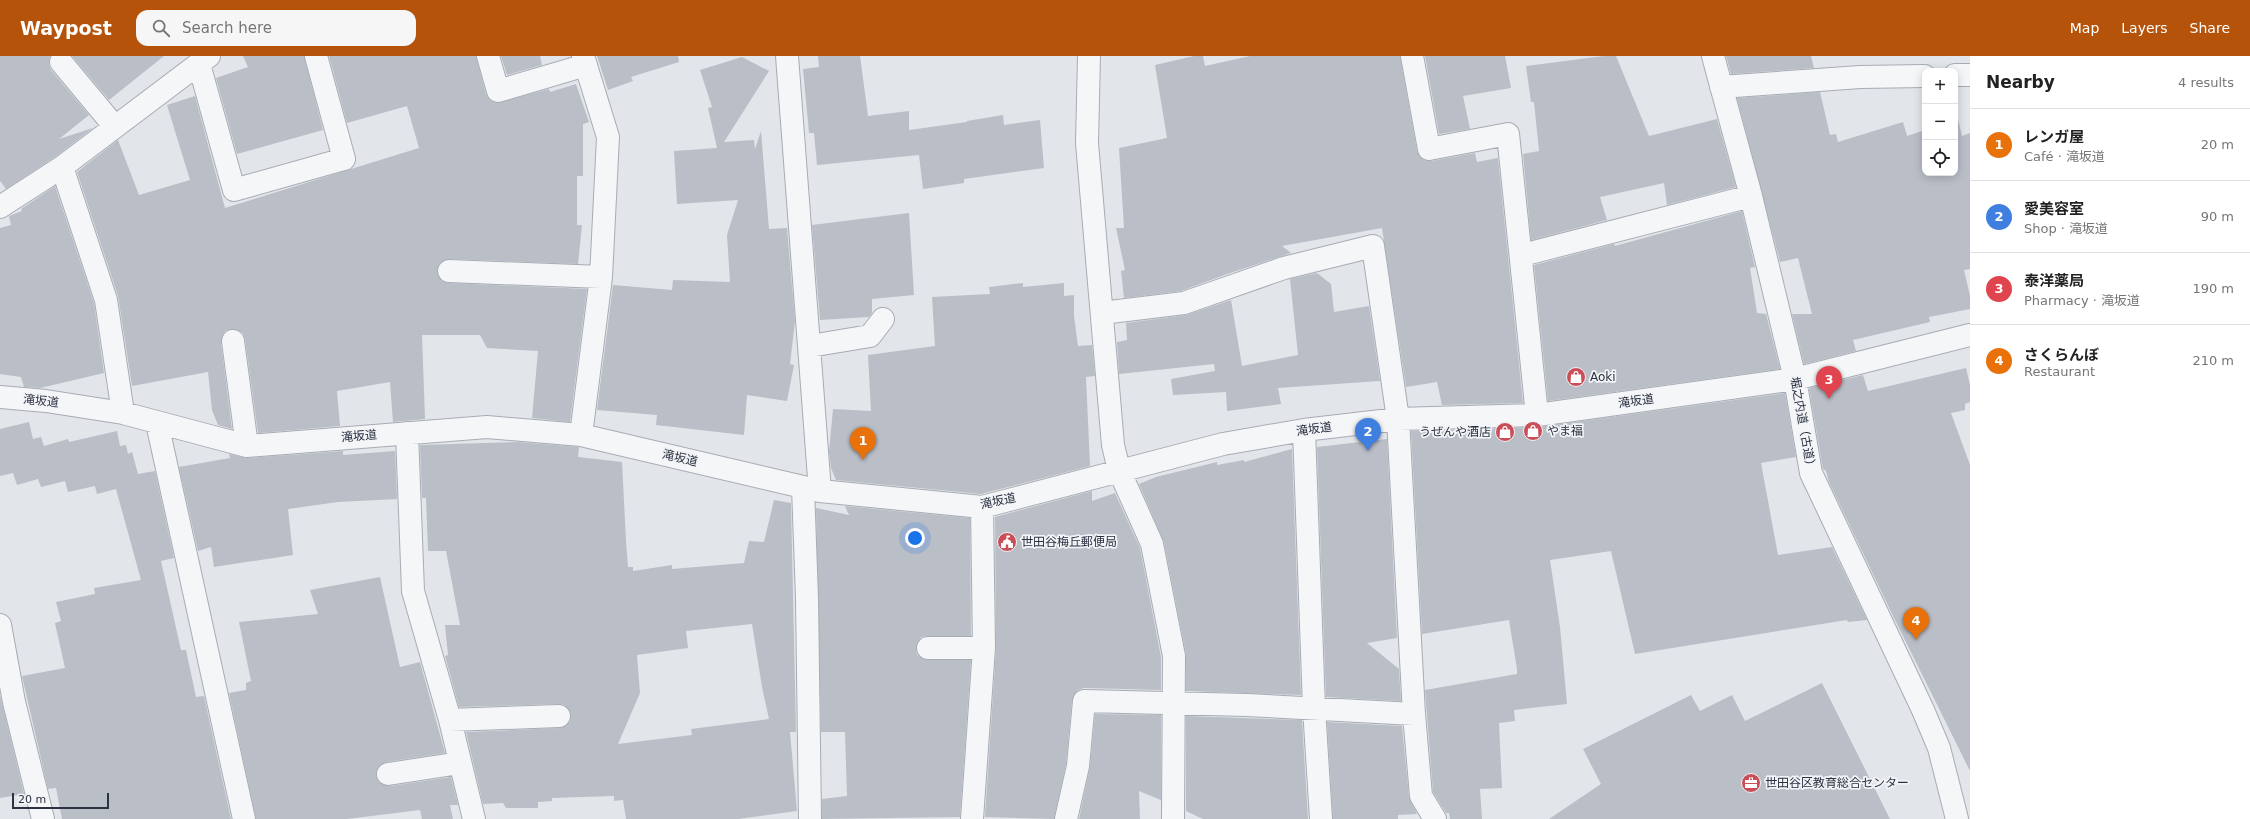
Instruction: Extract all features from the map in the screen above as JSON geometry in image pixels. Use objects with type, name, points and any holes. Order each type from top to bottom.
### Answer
[{"type":"street","points":[[0,208],[62,167],[204,60],[234,190],[344,159],[316,56]]},
{"type":"street","points":[[488,56],[498,90],[584,60],[608,137],[601,277],[581,435]]},
{"type":"street","points":[[787,56],[810,346],[812,489],[807,598],[810,819]]},
{"type":"street","points":[[1089,56],[1087,143],[1113,446],[1120,470],[1152,544],[1174,656],[1172,702],[1173,819]]},
{"type":"street","points":[[1412,56],[1429,149],[1508,134],[1522,255],[1537,415]]},
{"type":"street","name":"堀之内道（古道）","points":[[1713,56],[1751,196],[1795,379],[1811,473],[1923,710],[1939,748],[1957,819]]},
{"type":"street","points":[[61,62],[115,127]]},
{"type":"street","points":[[1958,75],[1970,75]]},
{"type":"street","points":[[1722,87],[1860,77],[1922,76]]},
{"type":"street","points":[[62,167],[106,300],[123,413]]},
{"type":"street","points":[[1522,255],[1751,196]]},
{"type":"street","points":[[1102,313],[1184,302],[1284,268],[1372,246],[1398,419],[1414,714],[1421,796],[1435,819]]},
{"type":"street","points":[[449,270],[601,277]]},
{"type":"street","points":[[810,346],[870,336],[883,319]]},
{"type":"street","name":"滝坂道","points":[[0,397],[46,400],[123,413],[247,446],[407,432],[487,427],[581,435],[812,489],[982,507],[1223,444],[1304,430],[1398,419],[1537,415],[1795,379],[1970,335]]},
{"type":"street","points":[[233,341],[247,446]]},
{"type":"street","points":[[157,423],[244,819]]},
{"type":"street","points":[[1304,430],[1314,708],[1321,819]]},
{"type":"street","points":[[407,432],[413,591],[450,720],[474,819]]},
{"type":"street","points":[[972,819],[984,648],[982,507]]},
{"type":"street","points":[[0,625],[14,702],[43,819]]},
{"type":"street","points":[[928,648],[984,648]]},
{"type":"street","points":[[1066,819],[1078,766],[1084,701],[1172,702],[1414,714]]},
{"type":"street","points":[[450,720],[559,716]]},
{"type":"street","points":[[388,774],[460,762]]},
{"type":"building","points":[[0,56],[50,56],[49,64],[51,70],[89,115],[59,139],[93,128],[55,157],[6,189],[0,181]]},
{"type":"building","points":[[72,56],[164,56],[109,100]]},
{"type":"building","points":[[243,56],[304,56],[323,130],[237,154],[216,78],[248,67]]},
{"type":"building","points":[[329,56],[476,56],[486,94],[490,100],[495,103],[549,89],[550,92],[576,84],[589,122],[583,124],[583,176],[577,176],[577,225],[582,225],[578,264],[449,259],[439,264],[437,271],[442,281],[449,283],[587,289],[570,422],[532,418],[538,351],[487,348],[480,335],[422,335],[425,419],[393,422],[390,382],[337,391],[340,426],[258,433],[245,339],[243,333],[232,329],[225,331],[221,343],[232,429],[218,425],[212,410],[208,372],[132,386],[118,296],[77,172],[118,140],[139,195],[190,180],[167,105],[195,96],[225,208],[419,148],[407,106],[347,123]]},
{"type":"building","points":[[501,56],[540,56],[542,65],[507,75]]},
{"type":"building","points":[[597,56],[678,56],[679,62],[631,77],[633,81],[608,90]]},
{"type":"building","points":[[818,56],[860,56],[868,116],[909,111],[909,130],[967,122],[1003,115],[1004,125],[1040,120],[1044,168],[964,179],[964,183],[923,189],[919,155],[817,165],[814,133],[809,133],[803,69],[819,67]]},
{"type":"building","points":[[1194,56],[1203,56],[1205,66],[1250,56],[1400,56],[1417,151],[1420,157],[1431,161],[1475,153],[1477,162],[1498,158],[1523,403],[1442,405],[1437,382],[1406,387],[1382,228],[1282,246],[1291,253],[1181,291],[1124,298],[1121,271],[1125,270],[1116,228],[1124,228],[1119,148],[1167,138],[1155,65]]},
{"type":"building","points":[[1425,56],[1505,56],[1511,88],[1463,96],[1470,129],[1439,134]]},
{"type":"building","points":[[1604,56],[1616,56],[1649,136],[1717,119],[1736,187],[1667,205],[1664,183],[1600,197],[1607,220],[1531,240],[1523,154],[1539,151],[1534,102],[1531,102],[1526,66]]},
{"type":"building","points":[[1726,56],[1811,56],[1814,68],[1731,74]]},
{"type":"building","points":[[742,57],[769,71],[724,142],[754,140],[755,149],[761,131],[769,229],[787,228],[795,321],[790,364],[794,365],[787,401],[747,395],[744,435],[656,425],[657,415],[597,410],[613,285],[672,290],[673,280],[730,282],[727,235],[738,200],[677,204],[674,151],[717,148],[708,108],[712,107],[700,70]]},
{"type":"building","points":[[1820,92],[1830,135],[1836,134],[1838,142],[1903,122],[1907,136],[1922,131],[1922,176],[1958,176],[1958,119],[1962,136],[1970,133],[1970,269],[1964,270],[1970,296],[1970,309],[1929,317],[1930,322],[1853,340],[1856,351],[1804,364],[1792,314],[1812,314],[1798,258],[1780,262],[1737,98]]},
{"type":"building","points":[[55,186],[94,303],[104,373],[40,388],[24,387],[21,377],[0,374],[0,228],[11,225],[9,216],[22,211],[21,209]]},
{"type":"building","points":[[1742,211],[1755,267],[1750,268],[1757,313],[1766,314],[1780,369],[1548,401],[1534,265],[1614,244],[1615,246]]},
{"type":"building","points":[[909,213],[914,295],[872,299],[872,313],[869,317],[820,320],[812,225]]},
{"type":"building","points":[[1317,273],[1331,284],[1334,312],[1369,306],[1380,381],[1278,388],[1281,404],[1227,411],[1226,392],[1173,395],[1171,379],[1215,371],[1214,364],[1119,374],[1117,342],[1127,340],[1126,323],[1186,315],[1231,300],[1242,366],[1298,355],[1290,279]]},
{"type":"building","points":[[1023,283],[1023,287],[1064,283],[1064,296],[1074,295],[1074,316],[1078,346],[1092,345],[1095,376],[1086,377],[1090,466],[981,494],[836,480],[831,468],[829,451],[833,409],[871,411],[868,355],[935,346],[932,297],[990,294],[989,287]]},
{"type":"building","points":[[1966,368],[1970,385],[1970,402],[1965,404],[1965,410],[1951,413],[1970,465],[1970,771],[1893,616],[1829,482],[1826,471],[1823,469],[1809,388],[1863,375],[1868,391]]},
{"type":"building","points":[[1785,393],[1796,457],[1761,463],[1778,555],[1832,547],[1867,620],[1848,622],[1847,620],[1635,654],[1611,551],[1550,560],[1560,627],[1567,704],[1514,710],[1515,721],[1499,723],[1502,788],[1480,789],[1482,819],[1450,819],[1449,813],[1446,813],[1433,792],[1425,690],[1517,674],[1517,669],[1509,620],[1422,634],[1411,431],[1539,427]]},
{"type":"building","points":[[29,422],[33,439],[41,437],[44,446],[68,439],[69,442],[117,431],[120,446],[126,445],[128,454],[132,452],[138,474],[155,471],[174,558],[161,561],[181,650],[186,650],[196,697],[204,696],[231,819],[62,819],[56,788],[48,789],[22,676],[65,668],[55,623],[61,621],[56,602],[95,594],[94,588],[141,580],[116,489],[97,494],[95,486],[68,492],[65,481],[41,487],[38,479],[17,485],[13,473],[0,476],[0,429]]},
{"type":"building","points":[[1387,439],[1397,638],[1367,643],[1399,669],[1401,701],[1326,697],[1317,447]]},
{"type":"building","points":[[518,442],[579,447],[578,457],[622,462],[628,567],[633,567],[633,571],[672,565],[672,569],[744,563],[749,541],[764,542],[774,500],[791,503],[796,732],[790,732],[797,811],[738,819],[626,819],[623,800],[614,801],[614,796],[552,798],[552,801],[538,802],[538,808],[506,808],[503,803],[483,804],[466,732],[560,728],[570,722],[571,715],[565,705],[559,704],[459,707],[445,656],[448,655],[445,625],[460,625],[446,551],[428,551],[426,498],[422,498],[420,445]],"holes":[[[752,624],[762,687],[769,719],[691,729],[692,735],[618,744],[640,693],[637,655],[688,648],[686,631]]]},
{"type":"building","points":[[395,447],[397,499],[338,502],[288,509],[293,555],[214,567],[211,547],[198,551],[179,467],[230,458],[229,454],[248,458],[343,451],[343,455],[395,451]]},
{"type":"building","points":[[1292,449],[1301,695],[1186,691],[1186,654],[1164,542],[1139,484],[1156,477],[1217,462],[1217,465],[1244,460],[1244,462]]},
{"type":"building","points":[[1092,491],[1092,501],[1115,493],[1140,548],[1161,657],[1161,690],[1084,688],[1078,690],[1072,700],[1066,764],[1054,819],[985,817],[996,649],[995,517]]},
{"type":"building","points":[[845,506],[970,518],[971,636],[921,637],[916,648],[917,655],[928,660],[971,660],[960,817],[822,819],[822,799],[847,796],[845,732],[821,732],[816,508],[849,515]]},
{"type":"building","points":[[380,577],[400,667],[420,662],[445,753],[386,762],[377,769],[376,776],[383,785],[390,786],[451,777],[458,805],[450,805],[453,819],[422,819],[420,810],[347,819],[256,819],[229,693],[246,690],[246,683],[251,681],[239,622],[318,614],[310,590]]},
{"type":"building","points":[[1822,683],[1890,819],[1549,819],[1601,784],[1583,749],[1691,695],[1700,711],[1732,695],[1745,721]]},
{"type":"building","points":[[0,695],[24,794],[0,798]]},
{"type":"building","points":[[1095,714],[1161,715],[1161,800],[1139,791],[1140,819],[1079,819],[1090,767]]},
{"type":"building","points":[[1186,716],[1302,720],[1308,819],[1203,819],[1186,811]]},
{"type":"building","points":[[1327,722],[1402,726],[1409,797],[1417,814],[1398,815],[1398,819],[1333,819]]},
{"type":"place","name":"Aoki","points":[[1576,377]]},
{"type":"place","name":"泰洋薬局","points":[[1829,399]]},
{"type":"place","name":"やま福","points":[[1533,431]]},
{"type":"place","name":"うぜんや酒店","points":[[1505,432]]},
{"type":"place","name":"愛美容室","points":[[1368,451]]},
{"type":"place","name":"レンガ屋","points":[[863,460]]},
{"type":"place","name":"世田谷梅丘郵便局","points":[[1007,542]]},
{"type":"place","name":"さくらんぼ","points":[[1916,640]]},
{"type":"place","name":"世田谷区教育総合センター","points":[[1751,783]]}]
